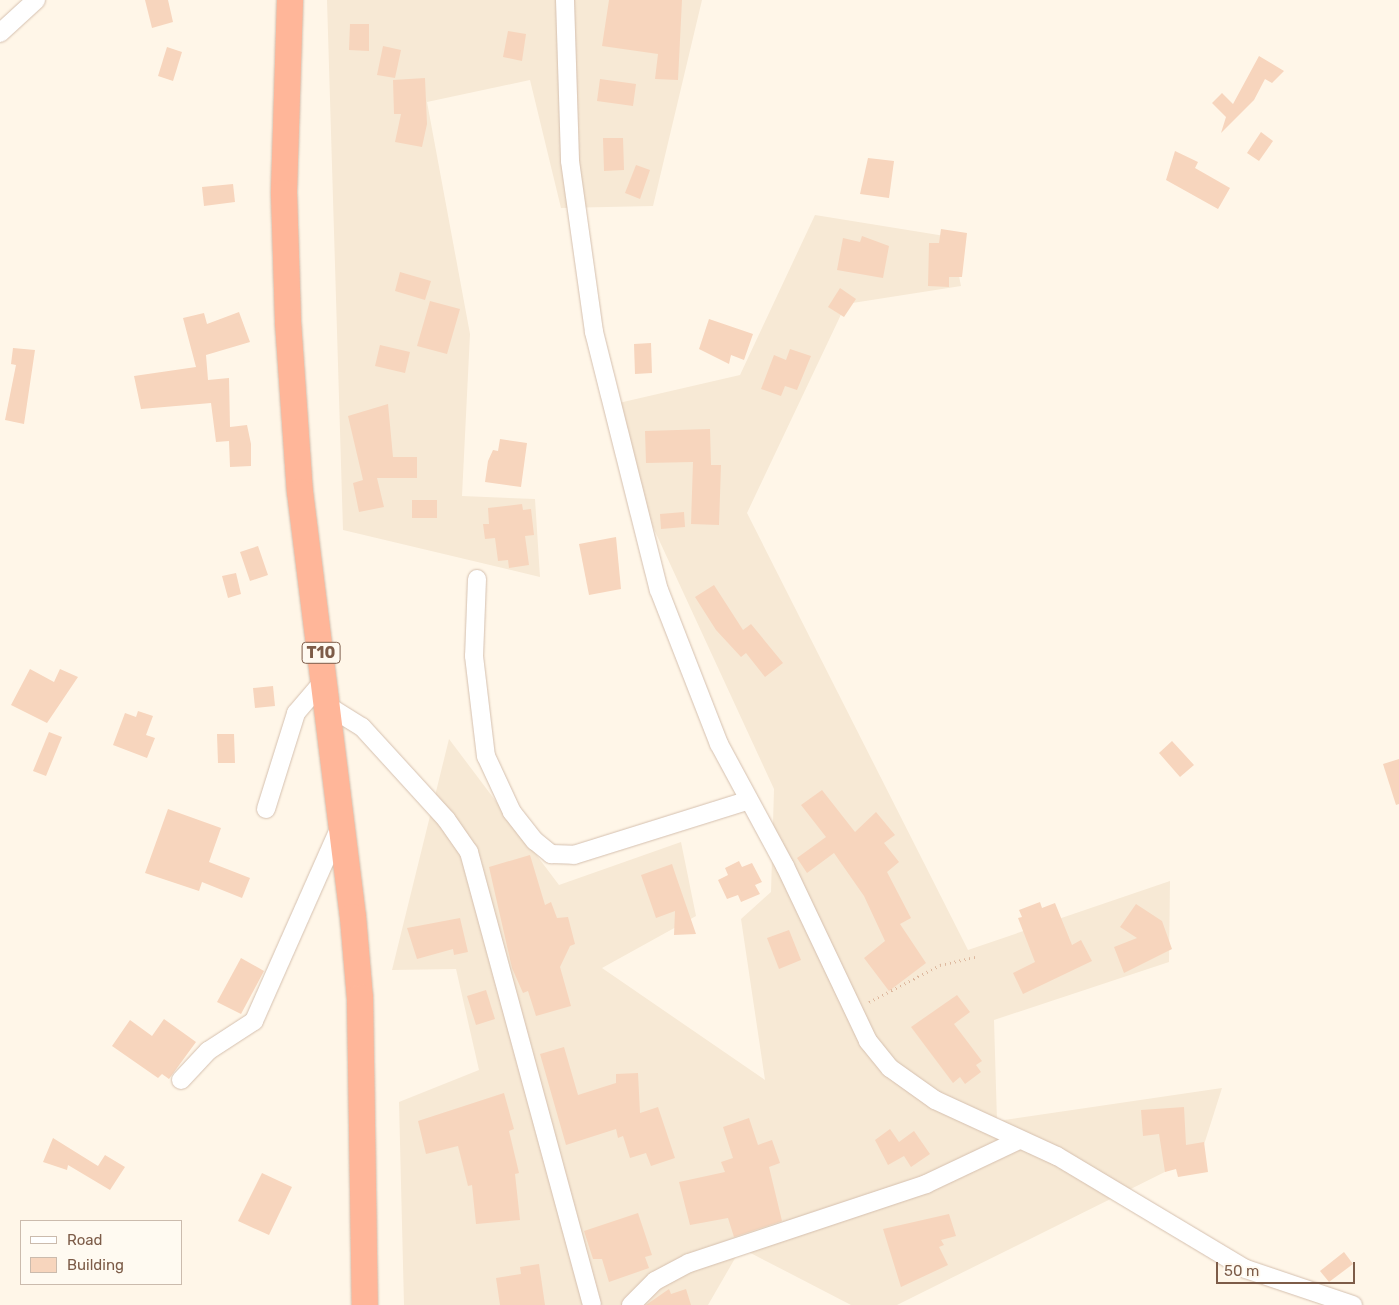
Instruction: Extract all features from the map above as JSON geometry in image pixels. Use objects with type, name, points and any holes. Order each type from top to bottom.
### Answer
[{"type":"highway","name":"T10","points":[[290,0],[284,193],[288,322],[300,492],[343,820],[360,998],[365,1305]]},
{"type":"street","points":[[0,33],[36,0]]},
{"type":"street","points":[[565,0],[570,161],[598,355],[672,632],[719,744],[785,866],[850,1008],[868,1041],[910,1084],[1019,1140],[1057,1156],[1246,1269],[1352,1305]]},
{"type":"street","points":[[477,579],[474,656],[486,756],[512,812],[540,845],[551,854],[574,855],[749,800]]},
{"type":"street","points":[[266,809],[296,713],[326,679]]},
{"type":"street","points":[[328,706],[362,727],[446,819],[469,852],[592,1305]]},
{"type":"street","points":[[181,1080],[208,1051],[254,1021],[343,820]]},
{"type":"street","points":[[631,1305],[655,1281],[689,1263],[926,1184],[1019,1140]]},
{"type":"path","points":[[850,1008],[886,996],[940,965],[975,957]]},
{"type":"shaded area","points":[[327,0],[702,0],[653,206],[561,208],[530,80],[427,102],[470,334],[462,496],[535,499],[540,577],[343,530]]},
{"type":"shaded area","points":[[815,215],[951,237],[961,286],[846,304],[747,513],[968,950],[1170,881],[1169,962],[994,1020],[997,1121],[1222,1088],[1201,1154],[897,1305],[851,1305],[741,1248],[708,1305],[404,1305],[399,1102],[479,1070],[456,969],[392,970],[449,739],[559,885],[681,842],[696,916],[602,968],[765,1080],[741,919],[771,892],[774,789],[617,449],[610,405],[740,375]]},
{"type":"building","points":[[145,0],[168,0],[173,22],[152,28]]},
{"type":"building","points":[[609,0],[682,0],[678,80],[655,79],[658,54],[602,46]]},
{"type":"building","points":[[350,24],[369,24],[369,51],[349,50]]},
{"type":"building","points":[[508,31],[526,34],[522,61],[503,57]]},
{"type":"building","points":[[383,46],[401,50],[395,78],[377,75]]},
{"type":"building","points":[[167,47],[182,52],[173,81],[158,76]]},
{"type":"building","points":[[1259,56],[1284,71],[1272,83],[1265,79],[1254,100],[1221,133],[1226,117],[1212,103],[1222,93],[1233,104]]},
{"type":"building","points":[[425,78],[427,124],[422,147],[395,142],[401,114],[394,114],[393,80]]},
{"type":"building","points":[[600,79],[636,84],[633,106],[597,101]]},
{"type":"building","points":[[1261,132],[1273,141],[1259,161],[1247,153]]},
{"type":"building","points":[[603,138],[623,138],[624,170],[604,171]]},
{"type":"building","points":[[1175,151],[1198,162],[1195,168],[1230,188],[1218,209],[1166,180]]},
{"type":"building","points":[[868,158],[894,161],[889,198],[860,194]]},
{"type":"building","points":[[636,165],[650,170],[640,199],[625,193]]},
{"type":"building","points":[[233,184],[235,202],[204,206],[202,187]]},
{"type":"building","points":[[941,229],[967,233],[962,277],[949,277],[949,287],[928,286],[929,243],[939,243]]},
{"type":"building","points":[[862,236],[889,246],[883,278],[837,270],[843,238],[860,242]]},
{"type":"building","points":[[400,272],[431,281],[425,300],[395,291]]},
{"type":"building","points":[[840,288],[856,299],[844,317],[828,307]]},
{"type":"building","points":[[430,301],[460,309],[447,354],[417,346]]},
{"type":"building","points":[[239,312],[250,342],[206,355],[208,380],[229,378],[230,427],[247,425],[251,444],[251,466],[230,467],[229,441],[216,442],[211,403],[141,409],[134,376],[196,367],[183,318],[204,313],[207,324]]},
{"type":"building","points":[[709,319],[753,334],[744,360],[731,355],[729,364],[699,349]]},
{"type":"building","points":[[651,343],[652,373],[635,374],[634,344]]},
{"type":"building","points":[[380,345],[410,352],[405,373],[375,366]]},
{"type":"building","points":[[13,348],[35,350],[24,424],[5,420],[16,365],[11,364]]},
{"type":"building","points":[[790,349],[811,356],[797,390],[785,386],[781,396],[761,389],[774,355],[786,360]]},
{"type":"building","points":[[388,404],[393,457],[417,457],[417,478],[377,478],[384,507],[359,512],[353,483],[363,480],[348,416]]},
{"type":"building","points":[[710,429],[711,465],[721,465],[719,525],[691,524],[693,462],[646,463],[645,431]]},
{"type":"building","points":[[500,439],[527,443],[521,487],[485,482],[488,461],[493,450],[498,451]]},
{"type":"building","points":[[412,500],[437,500],[437,518],[412,518]]},
{"type":"building","points":[[522,504],[523,510],[531,509],[534,535],[525,536],[529,565],[509,568],[508,560],[498,561],[495,538],[485,539],[483,524],[489,524],[488,508]]},
{"type":"building","points":[[684,512],[685,527],[661,529],[660,514]]},
{"type":"building","points":[[616,537],[621,589],[589,595],[579,544]]},
{"type":"building","points":[[258,546],[268,575],[250,581],[240,552]]},
{"type":"building","points":[[236,573],[241,594],[228,598],[222,576]]},
{"type":"building","points":[[714,585],[743,630],[751,624],[783,663],[765,677],[746,653],[741,657],[716,630],[695,597]]},
{"type":"building","points":[[30,669],[54,682],[60,669],[78,677],[47,723],[11,705]]},
{"type":"building","points":[[273,686],[275,706],[255,708],[253,688]]},
{"type":"building","points":[[138,711],[153,716],[146,735],[155,738],[147,758],[113,745],[125,713],[136,717]]},
{"type":"building","points":[[49,732],[62,737],[46,776],[33,771]]},
{"type":"building","points":[[217,734],[234,734],[235,763],[218,763]]},
{"type":"building","points":[[1172,741],[1194,765],[1180,777],[1159,753]]},
{"type":"building","points":[[1399,759],[1399,804],[1396,805],[1383,764]]},
{"type":"building","points":[[822,790],[855,832],[876,812],[895,835],[884,843],[899,862],[887,872],[911,918],[900,924],[926,963],[889,991],[864,958],[885,941],[864,896],[834,853],[807,873],[797,858],[826,837],[801,805]]},
{"type":"building","points":[[168,809],[221,828],[209,862],[250,878],[242,898],[202,882],[199,891],[145,873]]},
{"type":"building","points":[[530,855],[545,905],[551,902],[557,918],[568,917],[575,944],[570,946],[560,967],[571,1006],[536,1016],[528,991],[523,993],[512,968],[489,867]]},
{"type":"building","points":[[739,861],[742,867],[752,863],[762,882],[755,885],[760,894],[741,902],[738,895],[727,899],[718,880],[728,875],[725,868]]},
{"type":"building","points":[[672,864],[696,934],[674,935],[675,911],[656,918],[641,875]]},
{"type":"building","points":[[1040,902],[1042,908],[1055,903],[1072,945],[1081,940],[1092,961],[1023,994],[1013,973],[1035,962],[1018,918],[1022,917],[1019,910]]},
{"type":"building","points":[[1136,904],[1162,921],[1172,949],[1124,973],[1114,947],[1137,938],[1120,927]]},
{"type":"building","points":[[460,918],[468,952],[454,955],[453,949],[417,959],[407,928]]},
{"type":"building","points":[[789,930],[801,960],[779,969],[767,938]]},
{"type":"building","points":[[241,958],[264,971],[241,1014],[217,1002]]},
{"type":"building","points":[[486,990],[495,1019],[476,1025],[467,996]]},
{"type":"building","points":[[957,995],[970,1012],[954,1024],[982,1061],[976,1065],[981,1072],[965,1084],[960,1077],[953,1083],[911,1027]]},
{"type":"building","points":[[164,1019],[196,1042],[169,1079],[162,1074],[158,1078],[112,1046],[130,1020],[152,1036]]},
{"type":"building","points":[[564,1047],[578,1095],[616,1083],[616,1074],[638,1073],[640,1113],[658,1107],[675,1158],[651,1166],[646,1153],[630,1158],[623,1136],[618,1138],[616,1129],[566,1145],[540,1054]]},
{"type":"building","points":[[504,1093],[514,1129],[509,1131],[519,1173],[515,1174],[520,1220],[476,1224],[472,1185],[468,1186],[458,1146],[426,1154],[418,1121]]},
{"type":"building","points":[[1184,1107],[1186,1145],[1204,1142],[1208,1172],[1178,1177],[1176,1169],[1165,1172],[1159,1134],[1143,1136],[1141,1110]]},
{"type":"building","points":[[749,1118],[758,1145],[772,1140],[780,1163],[769,1167],[782,1221],[734,1237],[728,1218],[690,1225],[679,1182],[725,1172],[721,1162],[733,1158],[723,1127]]},
{"type":"building","points":[[890,1129],[899,1142],[914,1131],[930,1154],[911,1167],[904,1156],[888,1165],[875,1140]]},
{"type":"building","points":[[53,1138],[98,1166],[105,1155],[125,1167],[110,1190],[68,1165],[67,1170],[43,1162]]},
{"type":"building","points":[[262,1173],[292,1187],[269,1235],[238,1221]]},
{"type":"building","points":[[638,1213],[652,1255],[645,1257],[649,1268],[609,1282],[602,1259],[593,1259],[584,1231]]},
{"type":"building","points":[[949,1214],[956,1236],[941,1240],[944,1245],[939,1247],[948,1265],[901,1287],[883,1229]]},
{"type":"building","points":[[1344,1252],[1353,1264],[1329,1282],[1320,1271]]},
{"type":"building","points":[[539,1264],[545,1305],[500,1305],[496,1278],[521,1274],[520,1267]]},
{"type":"building","points":[[669,1289],[671,1294],[686,1289],[691,1305],[646,1305]]}]
